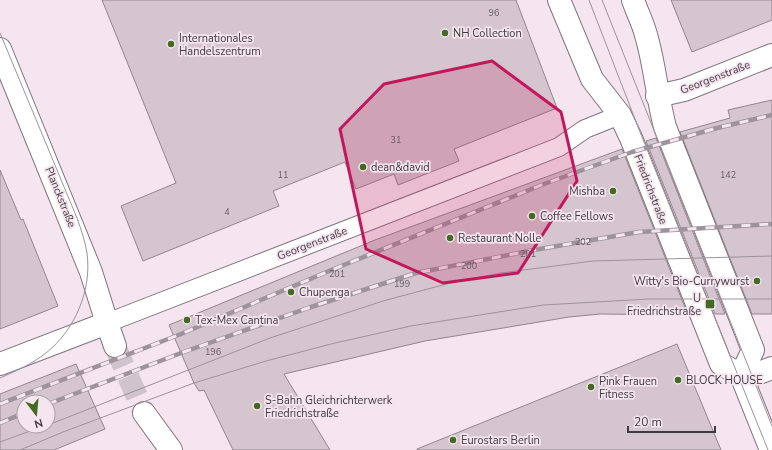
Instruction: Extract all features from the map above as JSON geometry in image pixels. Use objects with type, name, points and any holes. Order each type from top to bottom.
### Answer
[{"type":"main road","name":"Friedrichstraße","points":[[559,0],[592,79],[620,115],[631,138],[721,364],[742,377]]},
{"type":"main road","points":[[633,0],[646,34],[657,96],[665,127],[754,350],[742,377],[772,450]]},
{"type":"main road","name":"Planckstraße","points":[[0,49],[92,272],[115,346]]},
{"type":"main road","name":"Georgenstraße","points":[[657,96],[684,90],[772,55]]},
{"type":"main road","name":"Georgenstraße","points":[[0,364],[107,323]]},
{"type":"main road","points":[[742,377],[772,368]]},
{"type":"main road","points":[[144,413],[171,450]]},
{"type":"street","name":"Georgenstraße","points":[[107,323],[559,147],[585,129],[620,115]]},
{"type":"highlighted area","points":[[492,61],[561,112],[577,181],[518,273],[443,283],[366,249],[340,129],[384,84]]},
{"type":"building","points":[[102,0],[516,0],[557,108],[454,149],[459,161],[398,185],[394,174],[356,189],[345,162],[273,191],[279,206],[143,261],[121,206],[176,183]]},
{"type":"building","points":[[671,0],[772,0],[772,20],[692,52]]},
{"type":"building","points":[[772,100],[772,314],[752,314],[680,132],[730,118],[728,110]]},
{"type":"building","points":[[656,138],[725,314],[715,314],[646,141]]},
{"type":"building","points":[[622,149],[688,315],[600,314],[569,317],[425,341],[284,374],[330,450],[233,450],[204,390],[199,391],[194,383],[169,325],[375,240]]},
{"type":"building","points":[[0,170],[21,220],[23,219],[58,306],[0,329]]},
{"type":"building","points":[[677,344],[721,450],[417,450],[417,449]]},
{"type":"building","points":[[76,364],[105,429],[54,450],[0,450],[0,394]]},
{"type":"tunnel","points":[[115,346],[144,413]]},
{"type":"tram line","points":[[589,0],[640,132],[768,450]]},
{"type":"tram line","points":[[602,0],[772,426]]},
{"type":"tram line","points":[[0,33],[77,218],[83,235],[88,267],[84,295],[73,321],[65,333],[56,344],[41,357],[0,378]]},
{"type":"tram line","points":[[56,422],[270,338],[383,301],[454,282],[501,273],[593,261],[772,256]]},
{"type":"tram line","points":[[20,450],[63,432],[194,383],[266,361],[335,343],[411,326],[543,305],[649,299],[772,299]]},
{"type":"tram line","points":[[0,442],[22,434]]},
{"type":"railway","points":[[0,404],[181,334],[329,271],[544,184],[632,152],[717,128],[772,115]]},
{"type":"railway","points":[[56,401],[181,353],[308,308],[416,273],[534,250],[639,232],[772,224]]},
{"type":"railway","points":[[0,423],[16,416]]},
{"type":"place","name":"NH Collection","points":[[445,33]]},
{"type":"place","name":"Internationales Handelszentrum","points":[[171,44]]},
{"type":"place","name":"dean&david","points":[[363,167]]},
{"type":"place","name":"Mishba","points":[[613,191]]},
{"type":"place","name":"Coffee Fellows","points":[[532,216]]},
{"type":"place","name":"Restaurant Nolle","points":[[450,238]]},
{"type":"place","name":"Witty's Bio-Currywurst","points":[[757,281]]},
{"type":"place","name":"Chupenga","points":[[291,292]]},
{"type":"place","name":"U Friedrichstraße","points":[[710,304]]},
{"type":"place","name":"Tex-Mex Cantina","points":[[187,320]]},
{"type":"place","name":"BLOCK HOUSE","points":[[678,380]]},
{"type":"place","name":"Pink Frauen Fitness","points":[[591,387]]},
{"type":"place","name":"S-Bahn Gleichrichterwerk Friedrichstraße","points":[[257,406]]},
{"type":"place","name":"Eurostars Berlin","points":[[453,440]]}]
